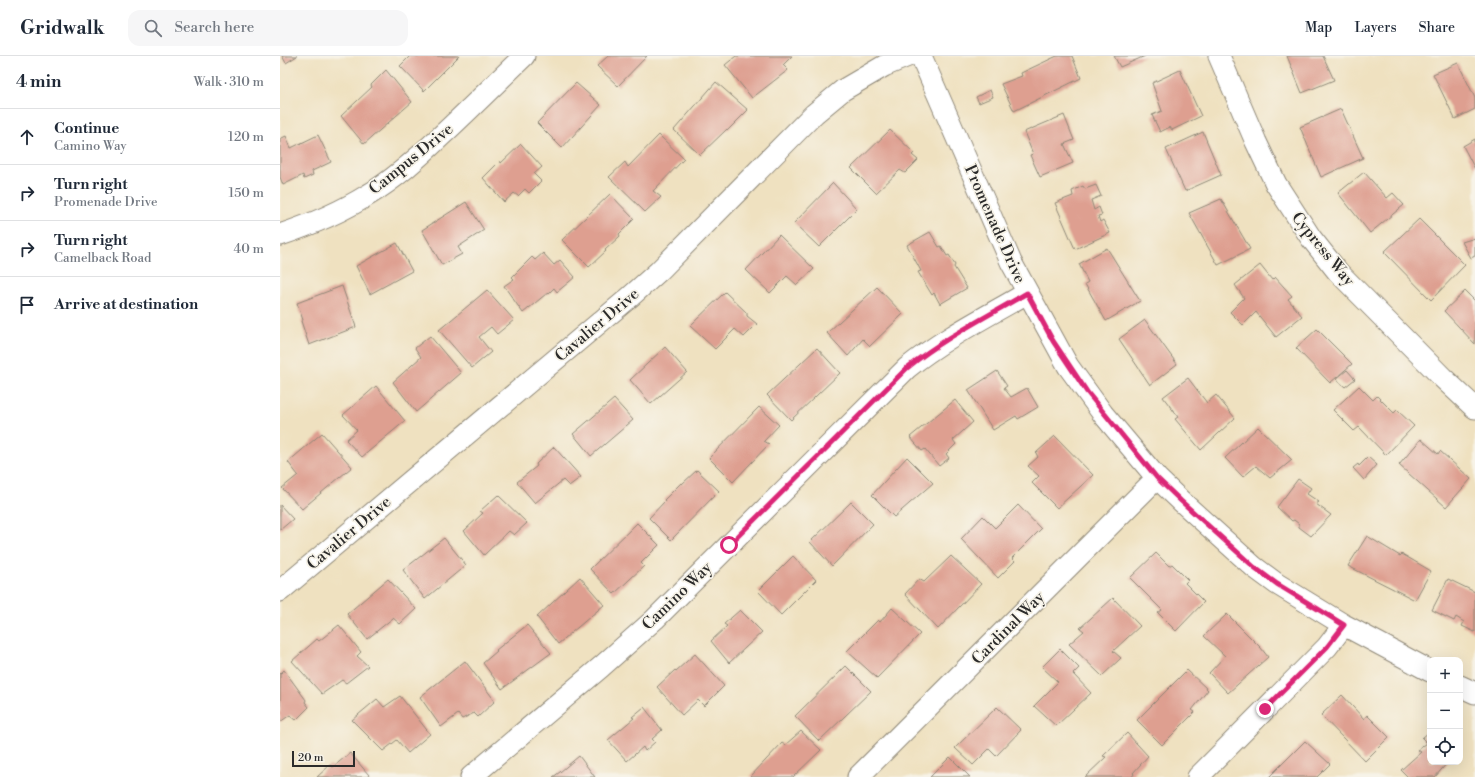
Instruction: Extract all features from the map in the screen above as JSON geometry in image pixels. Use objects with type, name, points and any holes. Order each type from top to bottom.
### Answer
[{"type":"street","name":"Campus Drive","points":[[280,236],[308,225],[368,195],[396,175],[431,146],[524,56]]},
{"type":"street","name":"Cavalier Drive","points":[[280,591],[636,292],[659,271],[799,129],[837,94],[884,66],[908,56]]},
{"type":"street","name":"Promenade Drive","points":[[921,56],[1011,262],[1027,293],[1065,360],[1087,392],[1157,478],[1254,567],[1277,584],[1344,625],[1427,669]]},
{"type":"street","name":"Cypress Way","points":[[1219,56],[1276,184],[1310,238],[1338,272],[1443,378],[1475,408]]},
{"type":"street","name":"Camino Way","points":[[471,777],[655,619],[907,368],[923,355],[959,331],[1027,293]]},
{"type":"street","name":"Cardinal Way","points":[[858,777],[1157,478]]},
{"type":"street","points":[[1198,777],[1327,647],[1344,625]]},
{"type":"street","points":[[1463,687],[1475,693]]},
{"type":"building","points":[[282,56],[297,56],[286,63]]},
{"type":"building","points":[[410,56],[459,56],[424,91],[400,66]]},
{"type":"building","points":[[608,56],[647,56],[618,86],[597,66]]},
{"type":"building","points":[[736,56],[792,56],[783,65],[788,70],[752,98],[725,65]]},
{"type":"building","points":[[1057,56],[1072,56],[1081,78],[1014,111],[1001,84],[1022,76],[1021,73]]},
{"type":"building","points":[[1114,56],[1145,56],[1120,67]]},
{"type":"building","points":[[1287,56],[1323,56],[1334,80],[1302,93]]},
{"type":"building","points":[[1458,63],[1475,98],[1475,109],[1455,119],[1433,74]]},
{"type":"building","points":[[386,70],[412,102],[364,144],[341,116],[372,87],[371,85]]},
{"type":"building","points":[[1180,70],[1201,116],[1172,130],[1170,127],[1160,132],[1152,115],[1162,111],[1152,83]]},
{"type":"building","points":[[716,82],[748,110],[700,155],[674,130]]},
{"type":"building","points":[[576,83],[601,105],[562,148],[537,123]]},
{"type":"building","points":[[990,90],[993,97],[979,103],[976,97]]},
{"type":"building","points":[[1341,109],[1363,158],[1321,177],[1300,127]]},
{"type":"building","points":[[1064,115],[1074,140],[1064,144],[1073,163],[1040,177],[1030,155],[1033,154],[1024,132]]},
{"type":"building","points":[[890,130],[914,153],[912,155],[918,160],[905,173],[900,170],[876,193],[851,168]]},
{"type":"building","points":[[1203,132],[1221,175],[1185,191],[1166,149]]},
{"type":"building","points":[[318,135],[331,162],[312,171],[313,175],[304,179],[303,175],[283,185],[280,177],[280,139],[286,136],[291,148]]},
{"type":"building","points":[[659,135],[684,159],[653,191],[661,197],[645,212],[609,177],[625,162],[628,167]]},
{"type":"building","points":[[1475,139],[1475,169],[1463,146]]},
{"type":"building","points":[[521,144],[542,167],[534,174],[541,181],[529,193],[525,189],[518,196],[514,193],[504,202],[483,178],[500,161],[501,163]]},
{"type":"building","points":[[1364,172],[1387,198],[1393,193],[1404,205],[1370,233],[1338,193]]},
{"type":"building","points":[[833,183],[857,209],[819,247],[794,223]]},
{"type":"building","points":[[1096,185],[1101,196],[1091,200],[1094,210],[1099,207],[1102,215],[1098,216],[1100,222],[1103,220],[1110,233],[1075,249],[1055,203],[1073,196],[1072,191],[1083,186],[1085,189]]},
{"type":"building","points":[[610,194],[634,219],[619,234],[620,236],[605,250],[606,251],[589,267],[562,240]]},
{"type":"building","points":[[1221,199],[1250,249],[1218,265],[1189,213]]},
{"type":"building","points":[[466,202],[484,230],[458,247],[462,254],[442,265],[422,230]]},
{"type":"building","points":[[1419,219],[1465,265],[1431,300],[1384,252]]},
{"type":"building","points":[[930,232],[939,247],[941,246],[947,256],[949,255],[955,265],[954,267],[967,288],[940,304],[934,293],[932,295],[918,272],[921,271],[907,245]]},
{"type":"building","points":[[779,235],[814,269],[797,285],[787,276],[770,293],[746,270]]},
{"type":"building","points":[[1475,238],[1475,256],[1471,258],[1462,242]]},
{"type":"building","points":[[397,243],[412,271],[370,294],[356,266]]},
{"type":"building","points":[[1107,248],[1140,301],[1106,321],[1085,284],[1088,282],[1079,264]]},
{"type":"building","points":[[543,253],[554,265],[560,260],[575,277],[557,292],[554,288],[523,313],[504,286],[514,279],[512,277],[532,257],[535,260]]},
{"type":"building","points":[[1260,265],[1272,280],[1275,277],[1292,296],[1288,299],[1302,316],[1276,337],[1256,312],[1243,325],[1230,312],[1244,298],[1235,285]]},
{"type":"building","points":[[342,286],[356,327],[309,345],[297,303]]},
{"type":"building","points":[[877,287],[903,314],[870,346],[863,339],[848,356],[827,333]]},
{"type":"building","points":[[487,290],[514,320],[497,334],[491,327],[479,337],[491,352],[472,368],[439,330]]},
{"type":"building","points":[[1465,291],[1475,301],[1475,344],[1444,311]]},
{"type":"building","points":[[725,292],[747,313],[747,316],[757,324],[744,337],[735,329],[715,349],[690,326]]},
{"type":"building","points":[[1145,320],[1177,364],[1150,385],[1119,339]]},
{"type":"building","points":[[1317,329],[1352,364],[1330,383],[1296,348]]},
{"type":"building","points":[[430,336],[461,373],[416,412],[393,382],[421,357],[415,348]]},
{"type":"building","points":[[665,347],[687,372],[651,404],[630,380]]},
{"type":"building","points":[[817,348],[840,373],[791,420],[767,395]]},
{"type":"building","points":[[1347,370],[1355,379],[1345,387],[1336,379]]},
{"type":"building","points":[[997,371],[1007,386],[1004,388],[1011,397],[1027,388],[1038,407],[1018,419],[1016,416],[993,430],[968,390]]},
{"type":"building","points":[[1188,378],[1207,403],[1216,395],[1235,418],[1201,450],[1175,419],[1178,417],[1163,397]]},
{"type":"building","points":[[376,386],[405,421],[362,457],[346,440],[357,430],[343,415]]},
{"type":"building","points":[[1359,386],[1373,400],[1377,396],[1394,413],[1397,410],[1414,426],[1386,455],[1359,427],[1354,431],[1333,410]]},
{"type":"building","points":[[614,399],[633,420],[591,456],[573,434]]},
{"type":"building","points":[[955,400],[973,422],[953,440],[956,444],[946,454],[949,458],[939,466],[925,449],[922,451],[910,437]]},
{"type":"building","points":[[759,407],[779,425],[764,441],[769,444],[733,482],[709,458]]},
{"type":"building","points":[[1258,427],[1292,460],[1270,478],[1256,466],[1243,477],[1225,458]]},
{"type":"building","points":[[322,433],[352,467],[302,509],[282,488],[298,475],[288,462]]},
{"type":"building","points":[[1055,436],[1093,475],[1057,508],[1032,483],[1039,476],[1028,466],[1038,457],[1036,453]]},
{"type":"building","points":[[1421,439],[1438,454],[1440,451],[1471,479],[1446,507],[1399,465]]},
{"type":"building","points":[[554,447],[581,477],[569,486],[563,480],[535,503],[517,482],[537,466],[536,464]]},
{"type":"building","points":[[907,457],[933,483],[894,517],[872,495]]},
{"type":"building","points":[[1368,457],[1377,465],[1364,480],[1353,468],[1358,464],[1359,466]]},
{"type":"building","points":[[697,470],[719,491],[671,540],[649,518],[681,483],[682,484]]},
{"type":"building","points":[[1298,479],[1311,488],[1307,494],[1319,502],[1316,504],[1331,515],[1311,536],[1299,527],[1299,524],[1294,520],[1292,521],[1277,507]]},
{"type":"building","points":[[498,495],[527,523],[514,535],[509,531],[484,555],[464,531],[483,513],[480,511]]},
{"type":"building","points":[[851,502],[873,524],[832,566],[810,542]]},
{"type":"building","points":[[280,505],[293,519],[280,530]]},
{"type":"building","points":[[1018,505],[1041,529],[1012,558],[1015,561],[998,578],[961,539],[983,516],[995,528]]},
{"type":"building","points":[[637,523],[659,545],[641,563],[644,566],[614,594],[590,569]]},
{"type":"building","points":[[1367,536],[1400,556],[1402,554],[1431,571],[1415,600],[1348,566]]},
{"type":"building","points":[[444,538],[466,565],[425,599],[403,570]]},
{"type":"building","points":[[1156,553],[1169,566],[1172,564],[1188,580],[1185,583],[1204,602],[1176,631],[1158,613],[1162,610],[1130,578]]},
{"type":"building","points":[[793,556],[816,580],[781,615],[758,591]]},
{"type":"building","points":[[951,556],[981,584],[938,629],[905,594],[919,579],[924,582]]},
{"type":"building","points":[[580,577],[604,605],[558,644],[537,617]]},
{"type":"building","points":[[388,579],[416,609],[400,624],[393,618],[367,639],[347,614]]},
{"type":"building","points":[[1448,579],[1475,592],[1475,632],[1462,626],[1464,622],[1456,617],[1454,621],[1432,610]]},
{"type":"building","points":[[1113,598],[1140,626],[1113,651],[1121,658],[1102,676],[1069,644],[1084,631],[1080,628]]},
{"type":"building","points":[[892,608],[920,634],[877,678],[847,651],[878,620],[880,622]]},
{"type":"building","points":[[740,610],[762,632],[729,663],[711,641],[727,626],[724,624]]},
{"type":"building","points":[[1227,614],[1268,657],[1228,693],[1209,673],[1225,656],[1204,636]]},
{"type":"building","points":[[339,625],[361,652],[357,656],[368,666],[346,683],[342,680],[322,694],[292,661],[317,639],[319,641]]},
{"type":"building","points":[[527,625],[551,653],[502,689],[483,663],[497,651],[496,650]]},
{"type":"building","points":[[1060,649],[1079,668],[1073,674],[1091,693],[1056,726],[1034,706],[1058,682],[1042,667]]},
{"type":"building","points":[[695,654],[724,686],[704,706],[698,700],[682,715],[657,687]]},
{"type":"building","points":[[465,661],[495,701],[478,717],[474,713],[462,719],[458,714],[441,727],[420,697]]},
{"type":"building","points":[[846,666],[871,691],[819,741],[795,716]]},
{"type":"building","points":[[284,670],[306,700],[305,702],[309,707],[296,720],[290,715],[280,722],[280,674]]},
{"type":"building","points":[[1187,670],[1208,690],[1192,710],[1195,712],[1162,745],[1137,720]]},
{"type":"building","points":[[1342,695],[1364,719],[1367,715],[1389,737],[1365,761],[1321,715]]},
{"type":"building","points":[[400,696],[430,734],[408,753],[397,740],[383,751],[352,720],[377,699],[384,707]]},
{"type":"building","points":[[644,707],[662,730],[652,739],[655,742],[645,751],[643,747],[627,761],[608,740],[634,718],[632,717]]},
{"type":"building","points":[[997,707],[1021,730],[996,756],[989,749],[973,765],[955,748]]},
{"type":"building","points":[[801,731],[821,750],[793,777],[750,777],[782,743],[785,745]]},
{"type":"building","points":[[1127,733],[1148,756],[1133,773],[1134,774],[1132,777],[1085,777],[1106,757],[1103,756]]},
{"type":"building","points":[[1427,734],[1427,743],[1422,738]]},
{"type":"building","points":[[1305,741],[1330,764],[1317,777],[1269,777]]},
{"type":"building","points":[[1427,743],[1427,765],[1445,765],[1435,777],[1408,777],[1401,770],[1421,752],[1418,750]]},
{"type":"building","points":[[350,753],[369,775],[368,777],[317,777],[330,765],[333,767]]},
{"type":"building","points":[[579,756],[595,777],[553,777],[560,772]]},
{"type":"building","points":[[950,757],[970,777],[930,777]]},
{"type":"route","points":[[729,545],[907,368],[923,355],[959,331],[1027,293],[1068,366],[1103,414],[1157,478],[1254,567],[1277,584],[1344,625],[1327,647],[1265,709]]}]
